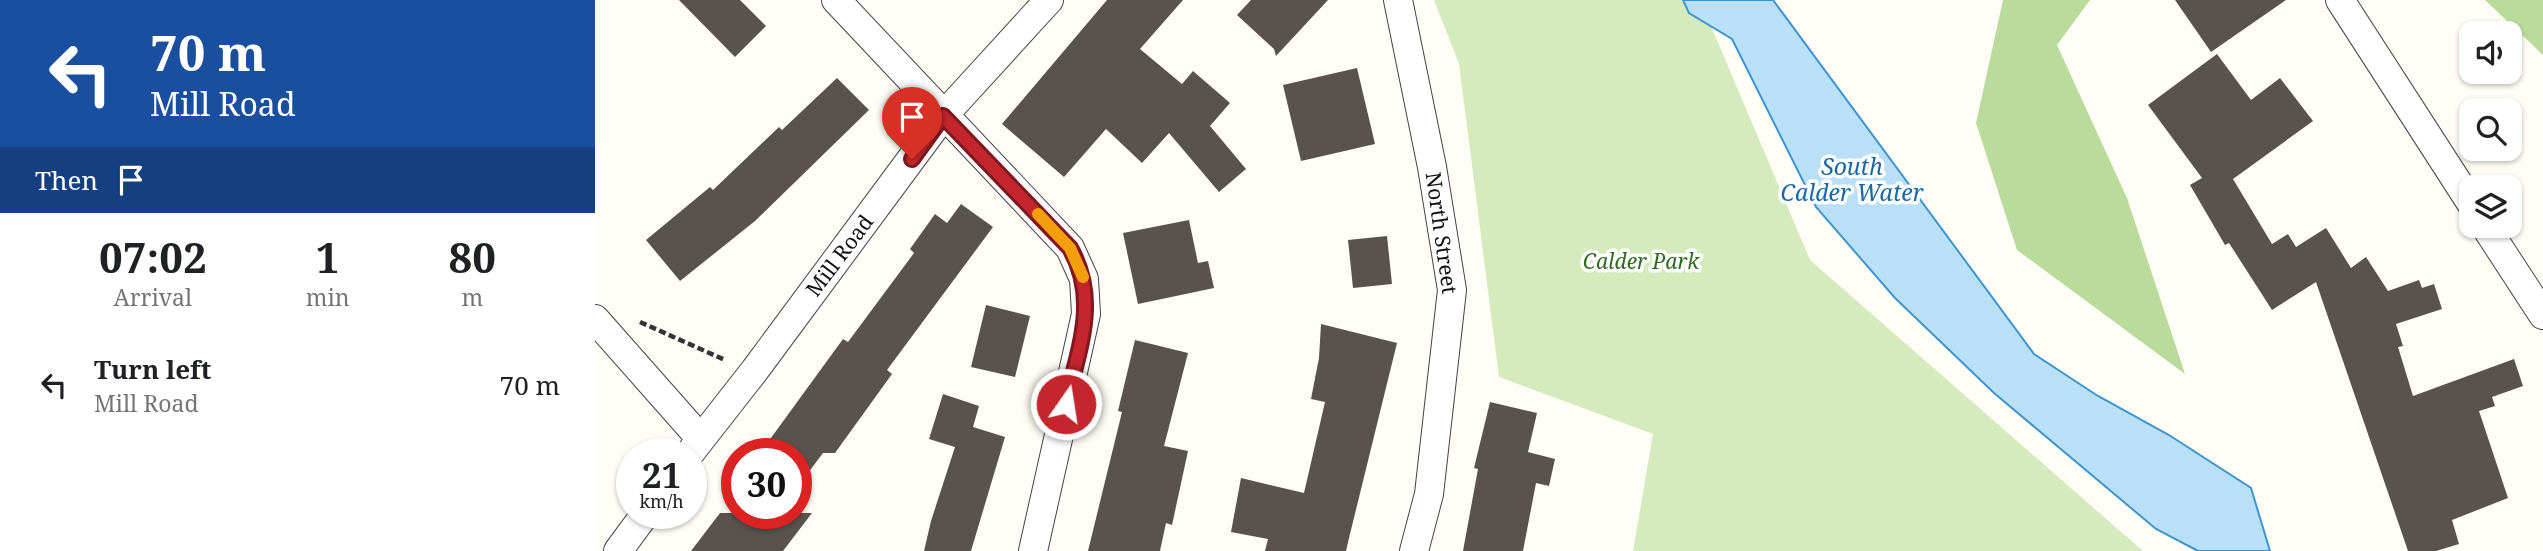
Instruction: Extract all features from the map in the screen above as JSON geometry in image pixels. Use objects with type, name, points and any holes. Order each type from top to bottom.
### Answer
[{"type":"street","points":[[836,0],[1064,242],[1079,263],[1084,279],[1086,314],[1033,551]]},
{"type":"street","name":"Mill Road","points":[[701,438],[755,370],[943,116],[1049,0]]},
{"type":"street","name":"North Street","points":[[1398,0],[1432,167],[1451,290],[1429,494],[1414,551]]},
{"type":"street","points":[[2340,0],[2459,184]]},
{"type":"street","points":[[2493,238],[2543,315]]},
{"type":"street","points":[[595,319],[689,438]]},
{"type":"street","points":[[618,551],[634,529]]},
{"type":"path","points":[[631,318],[715,357],[755,370]]},
{"type":"green space","name":"Calder Park","points":[[1434,0],[1700,0],[1810,260],[2143,551],[1633,551],[1653,434],[1499,377],[1459,64]]},
{"type":"green space","points":[[2003,0],[2090,0],[2057,45],[2127,198],[2185,374],[2017,250],[1976,123]]},
{"type":"green space","points":[[2485,0],[2543,0],[2543,55],[2522,35],[2522,21],[2507,21]]},
{"type":"water","name":"South Calder Water","points":[[1683,0],[1773,0],[2034,354],[2098,396],[2169,435],[2251,488],[2270,551],[2198,551],[2156,529],[1994,393],[1895,298],[1816,207],[1732,39],[1689,13]]},
{"type":"building","points":[[679,0],[740,0],[766,26],[735,57]]},
{"type":"building","points":[[1107,0],[1183,0],[1140,49],[1182,84],[1193,71],[1230,103],[1210,126],[1246,169],[1219,192],[1169,133],[1142,163],[1106,129],[1064,177],[1002,124]]},
{"type":"building","points":[[1251,0],[1328,0],[1276,56],[1274,49],[1237,15]]},
{"type":"building","points":[[2175,0],[2286,0],[2211,52]]},
{"type":"building","points":[[2217,54],[2251,100],[2280,78],[2313,121],[2233,179],[2272,244],[2288,234],[2296,247],[2326,228],[2351,268],[2366,257],[2388,291],[2419,280],[2422,288],[2434,284],[2442,309],[2396,324],[2403,346],[2398,347],[2413,396],[2514,359],[2523,386],[2492,397],[2495,406],[2479,411],[2508,498],[2452,520],[2459,544],[2436,551],[2408,551],[2316,282],[2272,310],[2229,243],[2225,245],[2190,185],[2202,178],[2148,105]]},
{"type":"building","points":[[1357,68],[1375,144],[1301,161],[1283,85]]},
{"type":"building","points":[[837,78],[869,110],[755,221],[680,281],[646,240],[710,187],[713,190],[779,127],[782,130]]},
{"type":"building","points":[[961,204],[993,227],[887,370],[892,374],[835,453],[823,453],[812,468],[812,438],[771,438],[843,339],[848,342],[914,253],[910,249],[935,214],[947,223]]},
{"type":"building","points":[[1189,220],[1198,263],[1208,261],[1214,288],[1138,304],[1123,233]]},
{"type":"building","points":[[1387,236],[1392,284],[1353,288],[1348,240]]},
{"type":"building","points":[[986,305],[1030,316],[1015,377],[971,367]]},
{"type":"building","points":[[1321,324],[1397,343],[1346,551],[1265,551],[1268,539],[1231,532],[1241,478],[1304,493],[1325,402],[1311,399],[1319,358]]},
{"type":"building","points":[[1135,340],[1188,353],[1164,446],[1188,451],[1172,525],[1166,523],[1160,551],[1088,551],[1122,412],[1118,411]]},
{"type":"building","points":[[943,394],[979,406],[973,427],[1005,437],[971,551],[924,551],[955,447],[929,439]]},
{"type":"building","points":[[1490,402],[1537,413],[1528,452],[1555,459],[1549,486],[1536,483],[1523,551],[1463,551],[1478,469],[1474,468]]},
{"type":"building","points":[[720,513],[721,529],[800,529],[783,551],[691,551]]},
{"type":"slow traffic","points":[[1038,214],[1070,248],[1083,277]]},
{"type":"route","points":[[912,159],[943,116],[1070,248],[1079,263],[1087,297],[1086,314],[1066,404]]}]
